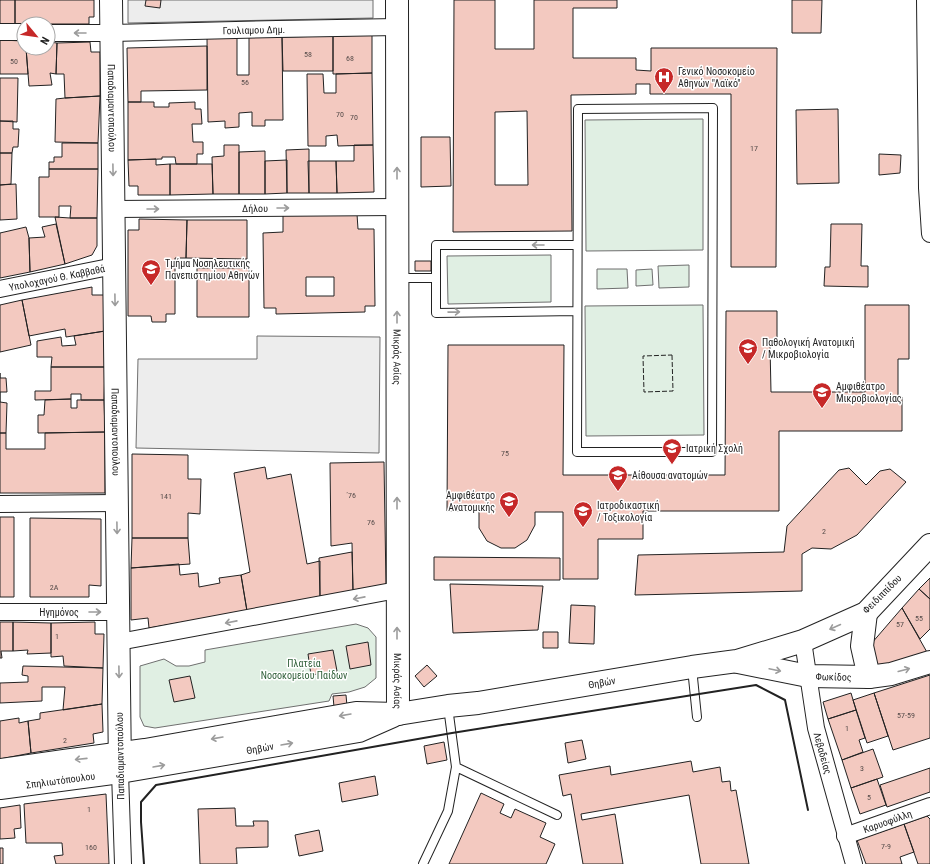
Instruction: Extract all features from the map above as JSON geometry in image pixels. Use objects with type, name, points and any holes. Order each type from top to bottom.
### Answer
[{"type":"street","name":"Παπαδιαμαντοπούλου","points":[[111,0],[120,763],[124,864]]},
{"type":"street","name":"Μικράς Ασίας","points":[[397,0],[398,714]]},
{"type":"street","points":[[925,0],[930,234]]},
{"type":"street","name":"Γουλιαμου Δημ.","points":[[56,32],[112,33],[397,27]]},
{"type":"street","points":[[0,32],[16,32]]},
{"type":"street","name":"Δήλου","points":[[114,209],[397,207]]},
{"type":"street","name":"Υπολοχαγού Θ. Καββαθά","points":[[0,289],[114,266]]},
{"type":"street","points":[[0,504],[117,503]]},
{"type":"street","name":"Φειδιππίδου","points":[[803,641],[866,613],[930,545]]},
{"type":"street","points":[[119,642],[397,590]]},
{"type":"street","name":"Ηγημόνος","points":[[0,612],[118,612]]},
{"type":"street","points":[[866,613],[862,646],[869,677]]},
{"type":"street","name":"Θηβών","points":[[120,763],[359,731],[398,714],[478,703],[692,667],[737,661],[803,641]]},
{"type":"street","name":"Λεβαδείας","points":[[803,641],[816,728],[854,864]]},
{"type":"street","name":"Φωκίδος","points":[[737,661],[808,676],[869,677],[891,674],[930,662]]},
{"type":"street","name":"Σπηλιωτόπουλου","points":[[0,770],[64,760],[120,763]]},
{"type":"street","name":"Σπηλιωτόπουλου","points":[[0,788],[120,763]]},
{"type":"street","name":"Καρυοφύλλη","points":[[845,836],[930,806]]},
{"type":"lane","points":[[713,108],[712,452],[577,452],[577,311],[578,109],[713,108]]},
{"type":"lane","points":[[577,311],[436,313],[436,245],[578,245]]},
{"type":"lane","points":[[397,278],[436,278]]},
{"type":"lane","points":[[692,667],[697,717]]},
{"type":"lane","points":[[423,864],[448,811],[456,768],[448,706]]},
{"type":"lane","points":[[456,768],[557,815]]},
{"type":"green space","points":[[703,119],[703,250],[586,251],[585,120]]},
{"type":"green space","points":[[551,255],[551,302],[448,304],[447,256]]},
{"type":"green space","points":[[689,265],[689,287],[659,288],[658,266]]},
{"type":"green space","points":[[597,269],[627,269],[628,288],[597,289]]},
{"type":"green space","points":[[652,269],[653,285],[636,286],[636,270]]},
{"type":"green space","points":[[703,305],[704,435],[586,436],[585,306]]},
{"type":"green space","name":"Πλατεία Νοσοκομείου Παίδων","points":[[356,624],[368,628],[376,637],[376,678],[365,687],[349,692],[332,694],[329,701],[155,728],[144,726],[140,717],[140,666],[164,659],[176,666],[189,666],[205,662],[205,650]]},
{"type":"shaded area","points":[[128,0],[373,0],[373,18],[128,23]]},
{"type":"shaded area","points":[[257,336],[380,337],[379,453],[136,448],[138,359],[257,359]]},
{"type":"building","points":[[0,0],[15,0],[15,24],[0,24]]},
{"type":"building","points":[[15,0],[94,0],[94,17],[89,17],[89,24],[56,24],[56,16],[16,16],[15,24]]},
{"type":"building","points":[[146,0],[161,0],[160,8],[145,6]]},
{"type":"building","points":[[454,0],[495,0],[495,49],[534,49],[534,0],[617,0],[617,8],[573,8],[573,58],[636,58],[636,70],[651,71],[651,48],[777,48],[776,267],[731,267],[731,94],[650,94],[650,84],[636,84],[636,94],[571,95],[572,231],[453,232]],"holes":[[[527,111],[528,185],[495,185],[495,112]]]},
{"type":"building","points":[[792,0],[822,0],[821,33],[792,33]]},
{"type":"building","points":[[372,35],[372,73],[333,74],[333,36]]},
{"type":"building","points":[[333,36],[333,71],[283,71],[282,37]]},
{"type":"building","points":[[249,37],[282,37],[283,120],[265,120],[265,126],[252,126],[252,112],[239,113],[239,127],[225,128],[225,121],[208,122],[207,38],[237,38],[237,75],[249,75]]},
{"type":"building","points":[[0,40],[16,41],[16,56],[27,56],[28,74],[0,74]]},
{"type":"building","points":[[90,42],[91,52],[100,52],[100,96],[65,98],[64,74],[56,74],[57,43]]},
{"type":"building","points":[[57,43],[56,74],[50,73],[52,85],[29,86],[27,56],[56,56]]},
{"type":"building","points":[[207,46],[207,90],[141,91],[141,102],[128,102],[127,48]]},
{"type":"building","points":[[372,73],[373,145],[338,146],[337,135],[326,136],[326,146],[308,146],[307,74],[323,74],[324,93],[336,93],[336,74]]},
{"type":"building","points":[[0,78],[18,78],[17,122],[0,121]]},
{"type":"building","points":[[100,96],[98,143],[55,142],[56,99]]},
{"type":"building","points":[[128,102],[154,102],[154,107],[169,107],[169,103],[195,102],[195,109],[201,109],[202,124],[192,124],[193,142],[203,142],[203,154],[197,154],[197,164],[176,164],[175,157],[128,160]]},
{"type":"building","points":[[838,109],[839,183],[797,184],[796,110]]},
{"type":"building","points":[[0,121],[13,121],[13,129],[19,129],[18,147],[13,147],[12,153],[0,153]]},
{"type":"building","points":[[421,137],[450,137],[451,186],[421,187]]},
{"type":"building","points":[[62,143],[98,143],[98,169],[49,169],[49,162],[54,162],[54,157],[62,157]]},
{"type":"building","points":[[224,145],[239,145],[239,194],[213,194],[212,157],[224,156]]},
{"type":"building","points":[[354,145],[373,145],[374,192],[337,193],[336,161],[354,161]]},
{"type":"building","points":[[309,149],[309,193],[287,193],[286,150]]},
{"type":"building","points":[[265,151],[265,194],[239,194],[239,152]]},
{"type":"building","points":[[0,153],[12,153],[11,184],[0,185]]},
{"type":"building","points":[[879,154],[901,155],[900,173],[879,175]]},
{"type":"building","points":[[156,159],[156,165],[170,164],[170,195],[138,195],[138,186],[129,186],[128,160]]},
{"type":"building","points":[[287,160],[287,193],[265,194],[265,161]]},
{"type":"building","points":[[308,161],[336,161],[337,193],[309,193]]},
{"type":"building","points":[[170,164],[212,164],[213,194],[170,195]]},
{"type":"building","points":[[49,169],[98,169],[97,218],[70,218],[71,206],[59,206],[59,217],[39,217],[39,177],[49,177]]},
{"type":"building","points":[[16,184],[17,219],[0,220],[0,185]]},
{"type":"building","points":[[357,214],[358,229],[374,229],[375,306],[365,306],[365,312],[276,314],[276,308],[264,308],[263,233],[283,232],[283,215]],"holes":[[[306,277],[334,277],[334,296],[306,296]]]},
{"type":"building","points":[[55,217],[97,218],[97,246],[92,255],[65,264]]},
{"type":"building","name":"Τμήμα Νοσηλευτικής Πανεπιστημίου Αθηνών","points":[[139,219],[187,220],[186,258],[175,258],[175,314],[166,314],[166,322],[152,322],[151,316],[128,316],[128,230],[139,230]]},
{"type":"building","points":[[187,220],[247,220],[247,259],[186,258]]},
{"type":"building","points":[[56,224],[65,264],[30,272],[29,238],[45,237],[42,227]]},
{"type":"building","points":[[831,224],[862,224],[861,266],[868,266],[868,287],[824,286],[825,267],[830,267]]},
{"type":"building","points":[[26,227],[29,238],[30,272],[0,278],[0,233]]},
{"type":"building","points":[[415,261],[431,261],[431,271],[415,271]]},
{"type":"building","points":[[197,268],[249,268],[249,317],[197,317]]},
{"type":"building","points":[[92,287],[92,295],[105,295],[105,331],[66,337],[65,329],[29,336],[22,300]]},
{"type":"building","points":[[22,300],[31,345],[0,352],[0,305]]},
{"type":"building","points":[[865,305],[909,305],[909,359],[898,359],[898,397],[902,397],[902,431],[779,431],[779,511],[643,511],[643,539],[598,539],[598,579],[563,579],[563,512],[535,512],[535,525],[527,540],[515,548],[501,548],[487,541],[479,528],[479,511],[447,511],[448,345],[564,345],[563,475],[725,475],[726,311],[777,311],[777,346],[770,346],[771,392],[865,392]]},
{"type":"building","points":[[105,331],[105,367],[51,367],[52,357],[37,357],[37,341],[61,337],[62,346],[76,345],[74,336]]},
{"type":"building","points":[[51,367],[105,367],[104,400],[81,400],[81,394],[71,394],[71,399],[35,400],[35,391],[51,391]]},
{"type":"building","points":[[0,378],[6,378],[7,392],[0,392]]},
{"type":"building","points":[[71,399],[71,408],[77,408],[77,400],[104,400],[105,432],[38,433],[38,415],[44,415],[45,400]]},
{"type":"building","points":[[0,402],[7,403],[6,433],[0,433]]},
{"type":"building","points":[[105,432],[105,493],[0,493],[0,433],[6,433],[6,449],[45,449],[45,433]]},
{"type":"building","points":[[132,454],[188,455],[188,479],[201,479],[200,514],[188,513],[188,538],[132,538]]},
{"type":"building","points":[[384,462],[386,585],[353,591],[352,543],[331,546],[330,463]]},
{"type":"building","points":[[265,467],[267,479],[291,474],[307,564],[320,561],[320,598],[247,611],[241,575],[250,572],[234,473]]},
{"type":"building","points":[[849,468],[866,485],[880,471],[890,469],[906,482],[857,535],[831,549],[812,548],[802,554],[802,591],[635,595],[638,555],[784,552],[787,526],[839,470]]},
{"type":"building","points":[[0,517],[14,517],[14,597],[0,597]]},
{"type":"building","points":[[30,518],[101,519],[101,586],[89,585],[89,597],[30,597]]},
{"type":"building","points":[[132,538],[188,538],[190,564],[131,568]]},
{"type":"building","points":[[352,552],[353,591],[320,598],[319,558]]},
{"type":"building","points":[[434,557],[560,558],[560,580],[434,580]]},
{"type":"building","points":[[179,564],[180,575],[198,573],[199,587],[220,583],[219,578],[241,575],[247,611],[149,628],[148,618],[131,620],[131,568]]},
{"type":"building","points":[[930,578],[930,599],[919,589]]},
{"type":"building","points":[[450,584],[543,586],[538,630],[453,633]]},
{"type":"building","points":[[919,589],[930,599],[930,629],[920,639],[902,608]]},
{"type":"building","points":[[571,605],[595,606],[594,644],[569,643]]},
{"type":"building","points":[[902,608],[928,654],[878,668],[871,644]]},
{"type":"building","points":[[0,622],[13,622],[13,651],[1,651],[2,658],[0,658]]},
{"type":"building","points":[[13,622],[51,623],[51,653],[27,654],[28,650],[13,651]]},
{"type":"building","points":[[95,622],[95,634],[104,634],[103,668],[64,666],[63,656],[51,657],[51,623]]},
{"type":"building","points":[[543,632],[558,632],[558,648],[543,648]]},
{"type":"building","points":[[368,642],[371,665],[350,669],[346,646]]},
{"type":"building","points":[[333,650],[337,671],[311,675],[308,654]]},
{"type":"building","points":[[427,665],[437,676],[424,687],[415,676]]},
{"type":"building","points":[[23,666],[103,668],[102,704],[63,710],[65,687],[42,687],[42,701],[0,703],[0,683],[28,682],[28,676],[22,675]]},
{"type":"building","points":[[930,675],[930,738],[893,750],[874,693]]},
{"type":"building","points":[[190,676],[195,698],[174,702],[169,680]]},
{"type":"building","points":[[851,693],[856,710],[828,719],[823,702]]},
{"type":"building","points":[[874,693],[888,736],[867,743],[853,700]]},
{"type":"building","points":[[346,695],[347,706],[334,707],[333,696]]},
{"type":"building","points":[[102,704],[103,732],[93,734],[94,743],[31,753],[28,721],[40,719],[40,713]]},
{"type":"building","points":[[856,710],[865,738],[859,740],[863,752],[842,760],[828,719]]},
{"type":"building","points":[[19,718],[19,723],[28,721],[31,753],[0,759],[0,721]]},
{"type":"building","points":[[582,740],[586,759],[568,763],[565,743]]},
{"type":"building","points":[[444,742],[447,760],[427,764],[424,746]]},
{"type":"building","points":[[873,749],[883,777],[851,788],[842,760]]},
{"type":"building","points":[[691,761],[693,772],[720,767],[722,782],[730,781],[731,791],[736,790],[749,864],[701,864],[689,795],[581,814],[582,820],[615,814],[623,864],[583,864],[571,794],[563,796],[559,775],[610,766],[611,775]]},
{"type":"building","points":[[930,768],[930,792],[887,807],[880,785]]},
{"type":"building","points":[[375,776],[378,795],[342,802],[339,783]]},
{"type":"building","points":[[877,779],[886,805],[860,814],[851,788]]},
{"type":"building","points":[[481,793],[504,804],[500,813],[511,818],[515,809],[546,823],[540,837],[555,844],[546,864],[449,864]]},
{"type":"building","points":[[106,794],[109,864],[56,864],[54,856],[63,855],[62,843],[26,843],[24,804]]},
{"type":"building","points":[[20,805],[21,828],[14,829],[15,838],[0,839],[0,808]]},
{"type":"building","points":[[235,808],[236,826],[254,826],[253,821],[268,821],[268,847],[236,848],[237,864],[200,864],[198,809]]},
{"type":"building","points":[[927,816],[930,819],[930,864],[918,864],[904,824]]},
{"type":"building","points":[[904,824],[914,852],[900,857],[902,864],[866,864],[857,840]]},
{"type":"building","points":[[319,830],[323,851],[299,856],[295,835]]},
{"type":"building","points":[[0,848],[3,848],[3,864],[0,864]]},
{"type":"fence","points":[[672,355],[673,391],[644,392],[643,356],[672,355]]},
{"type":"wall","points":[[144,864],[141,802],[156,785],[452,733],[756,685],[785,700],[808,810]]},
{"type":"place","name":"Γενικό Νοσοκομείο Αθηνών \"Λαϊκό\"","points":[[664,94]]},
{"type":"place","name":"Τμήμα Νοσηλευτικής Πανεπιστημίου Αθηνών","points":[[151,286]]},
{"type":"place","name":"Παθολογική Ανατομική / Μικροβιολογία","points":[[748,365]]},
{"type":"place","name":"Αμφιθέατρο Μικροβιολογίας","points":[[822,409]]},
{"type":"place","name":"Ιατρική Σχολή","points":[[672,465]]},
{"type":"place","name":"Αίθουσα ανατομών","points":[[618,492]]},
{"type":"place","name":"Αμφιθέατρο Ανατομικής","points":[[509,518]]},
{"type":"place","name":"Ιατροδικαστική / Τοξικολογία","points":[[583,528]]}]
